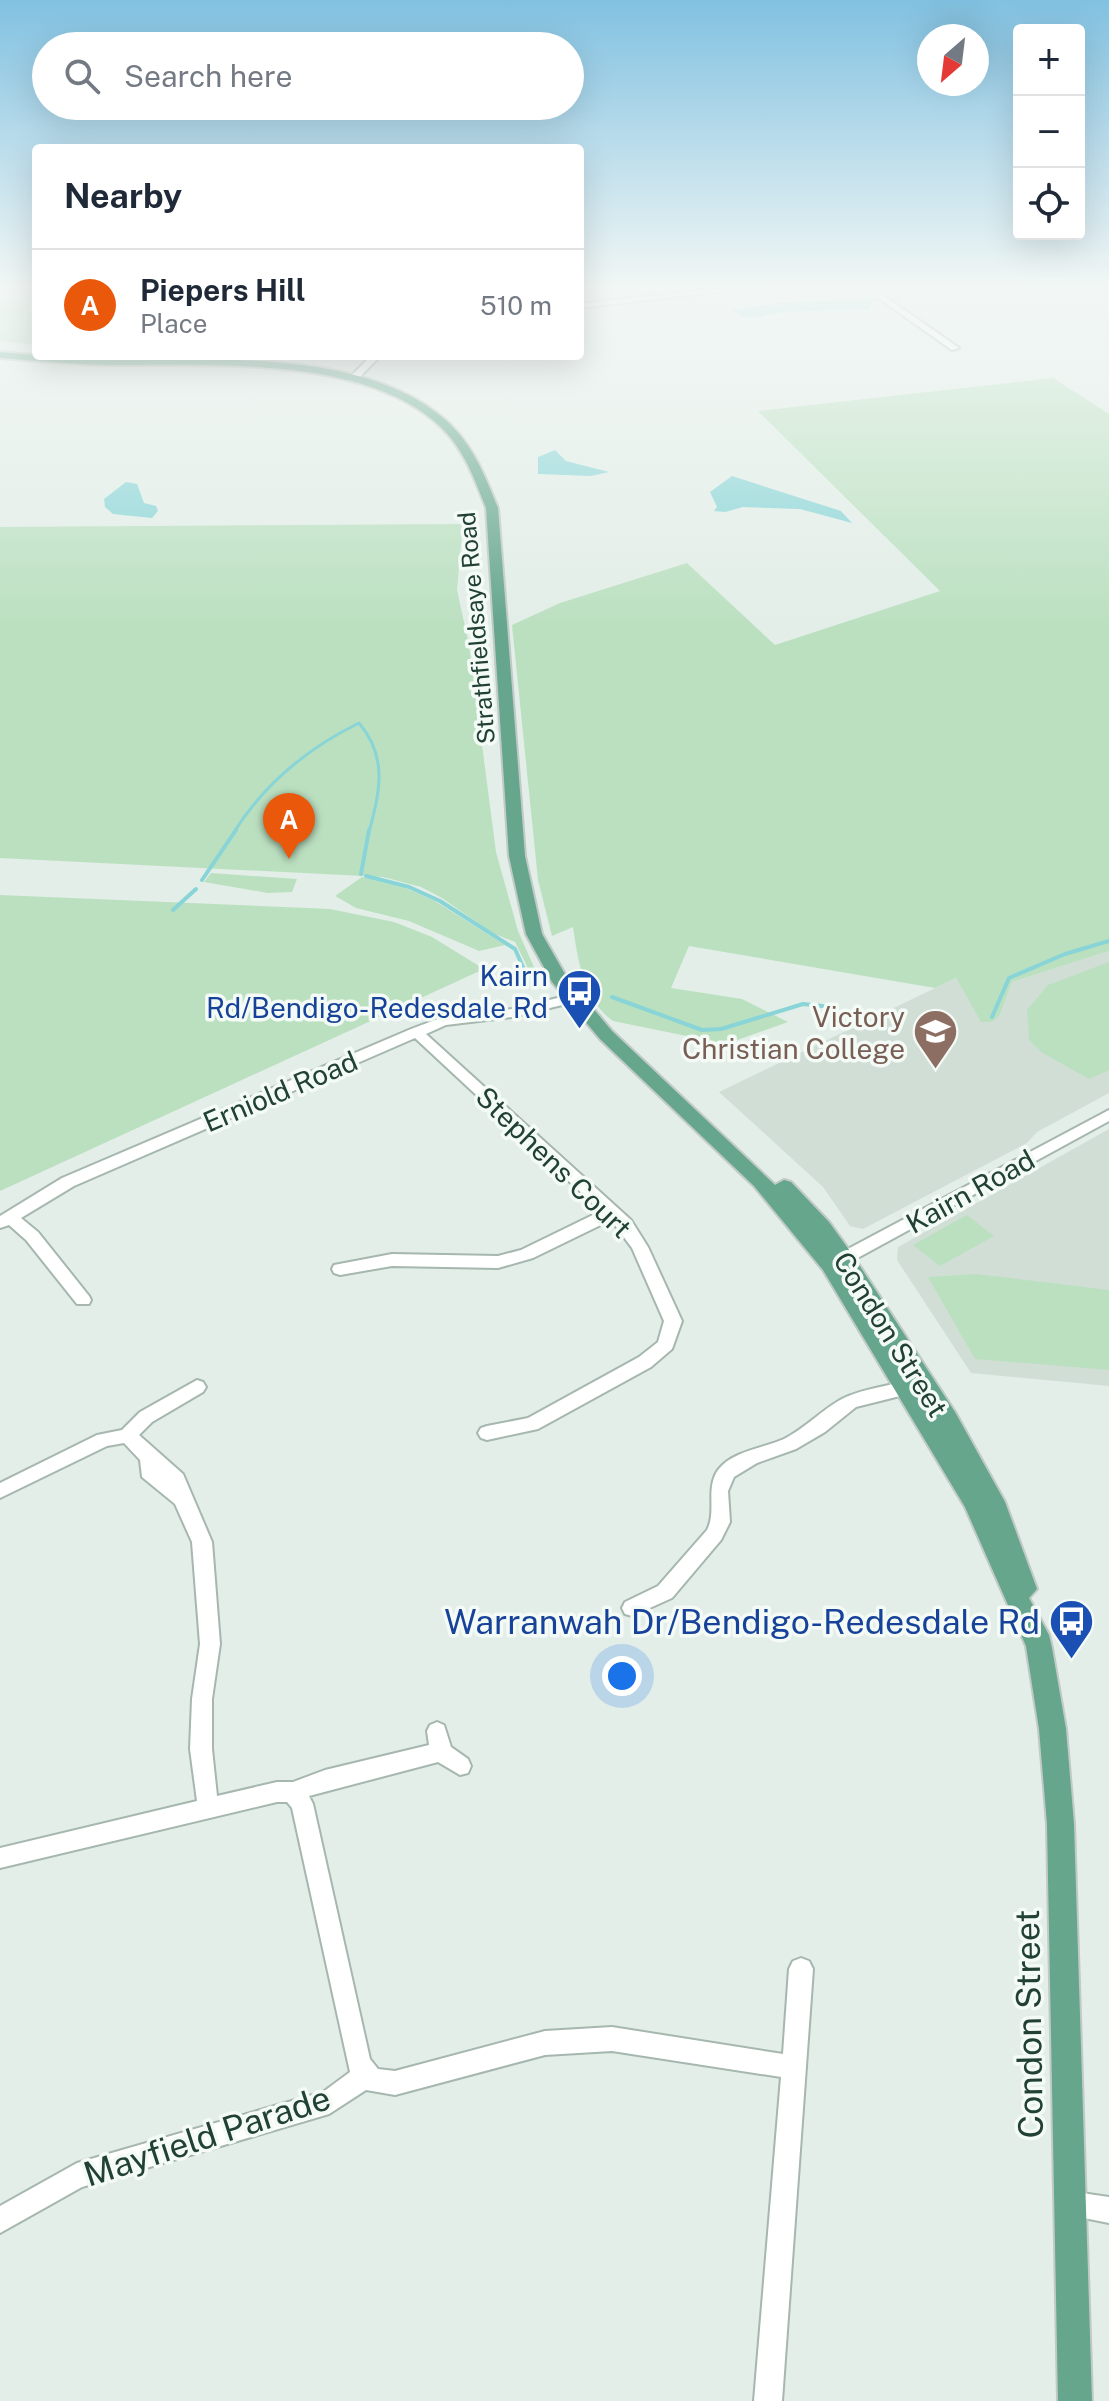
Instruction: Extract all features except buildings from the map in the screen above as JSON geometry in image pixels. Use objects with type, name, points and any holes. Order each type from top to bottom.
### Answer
[{"type":"main road","name":"Strathfieldsaye Road","points":[[409,400],[434,415],[467,451],[487,489],[496,538],[522,888],[540,950],[574,998]]},
{"type":"main road","name":"Condon Street","points":[[574,998],[606,1035],[761,1181],[837,1262],[978,1474],[1016,1554],[1039,1648],[1057,1759],[1062,1818],[1068,2204],[1075,2401]]},
{"type":"main road","name":"Condon Street","points":[[837,1262],[992,1537],[1039,1648]]},
{"type":"street","name":"Erniold Road","points":[[5,1220],[68,1182],[416,1032],[450,1019],[512,1013],[574,998]]},
{"type":"street","name":"Stephens Court","points":[[416,1032],[614,1212],[636,1240],[672,1314],[670,1338],[654,1356],[546,1417],[519,1427],[487,1433]]},
{"type":"street","name":"Kairn Road","points":[[837,1262],[1109,1115]]},
{"type":"street","points":[[340,1269],[392,1260],[498,1262],[527,1254],[614,1212]]},
{"type":"street","points":[[5,1220],[27,1230],[83,1300]]},
{"type":"street","points":[[0,1491],[103,1440],[127,1436],[146,1417],[202,1385]]},
{"type":"street","points":[[632,1608],[665,1592],[714,1535],[721,1522],[719,1491],[726,1473],[750,1458],[790,1444],[850,1402],[906,1388]]},
{"type":"street","points":[[127,1436],[149,1458],[149,1472],[182,1499],[199,1530],[204,1553],[210,1644],[202,1699],[201,1749],[208,1807]]},
{"type":"street","points":[[0,1858],[208,1807],[277,1792],[293,1792],[439,1742],[460,1766]]},
{"type":"street","points":[[293,1792],[302,1804],[359,2065],[366,2075]]},
{"type":"street","points":[[768,2401],[801,1969]]},
{"type":"street","name":"Mayfield Parade","points":[[0,2220],[77,2176],[329,2102],[366,2075],[381,2083],[395,2083],[545,2043],[612,2039],[792,2067]]},
{"type":"street","points":[[1068,2204],[1109,2210]]},
{"type":"shaded area","name":"Victory Christian College","points":[[1109,951],[1109,1093],[1037,1132],[1027,1143],[863,1229],[850,1226],[823,1187],[719,1092],[956,978],[981,1021],[1000,1015],[1012,982]]},
{"type":"shaded area","points":[[1109,1129],[1109,1386],[971,1373],[897,1260],[898,1247]]},
{"type":"green space","points":[[856,400],[1087,400],[1109,414],[1109,951],[1012,982],[1000,1015],[992,1022],[981,1022],[956,978],[935,988],[689,946],[671,988],[742,999],[788,1022],[726,1044],[613,1021],[588,990],[573,927],[552,936],[538,880],[512,625],[560,603],[687,563],[775,645],[940,591],[758,411]]},
{"type":"green space","points":[[463,524],[457,590],[469,645],[496,852],[518,931],[537,974],[531,974],[515,942],[492,933],[421,887],[383,877],[0,858],[0,527]]},
{"type":"green space","points":[[211,873],[297,879],[292,892],[268,893],[204,882]]},
{"type":"green space","points":[[362,877],[408,889],[435,901],[505,945],[479,951],[409,921],[356,908],[335,896]]},
{"type":"green space","points":[[0,895],[330,909],[394,922],[432,937],[484,969],[0,1191]]},
{"type":"green space","points":[[1109,962],[1109,1070],[1089,1079],[1041,1052],[1029,1040],[1027,1010],[1048,985]]},
{"type":"green space","points":[[967,1215],[994,1236],[940,1266],[913,1245]]},
{"type":"green space","points":[[976,1274],[1109,1290],[1109,1370],[975,1359],[928,1277]]},
{"type":"water","points":[[555,450],[566,461],[609,472],[591,476],[538,474],[538,457]]},
{"type":"water","points":[[732,476],[841,511],[852,523],[800,509],[743,507],[725,512],[714,511],[717,507],[710,492]]},
{"type":"water","points":[[126,482],[137,484],[144,503],[156,506],[158,511],[152,518],[113,514],[105,507],[104,499]]},
{"type":"waterway","points":[[234,832],[259,798],[289,768],[359,723],[378,762],[378,788],[369,832]]},
{"type":"waterway","points":[[202,880],[236,830]]},
{"type":"waterway","points":[[361,874],[369,830]]},
{"type":"waterway","points":[[366,876],[409,887],[440,901],[515,949],[526,974]]},
{"type":"waterway","points":[[173,910],[196,889]]},
{"type":"waterway","points":[[992,1017],[1009,978],[1065,954],[1109,941]]},
{"type":"waterway","points":[[612,997],[702,1030],[721,1029],[803,1004],[832,1007]]},
{"type":"place","name":"Piepers Hill","points":[[289,859]]},
{"type":"place","name":"Kairn Rd/Bendigo-Redesdale Rd","points":[[579,1030]]},
{"type":"place","name":"Victory Christian College","points":[[936,1071]]},
{"type":"place","name":"Warranwah Dr/Bendigo-Redesdale Rd","points":[[1071,1661]]}]
